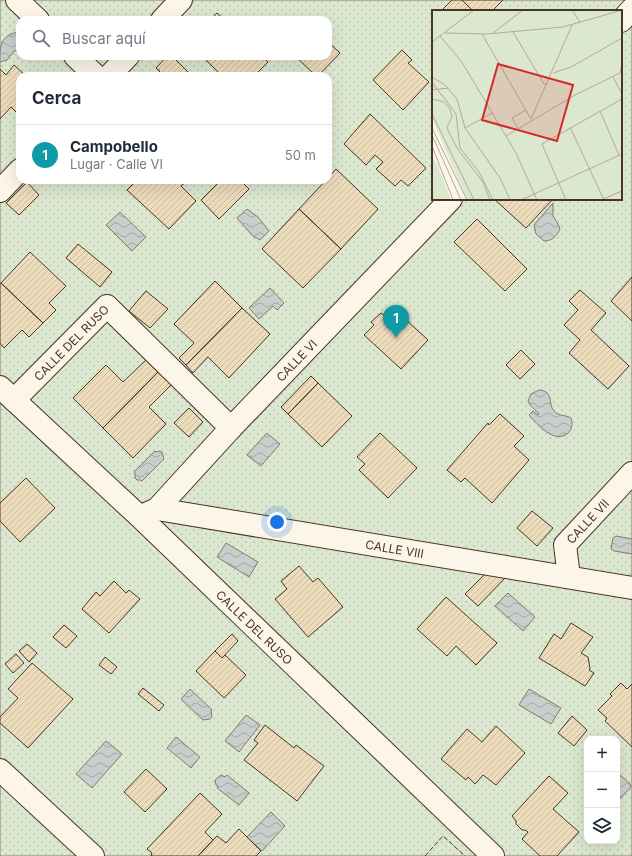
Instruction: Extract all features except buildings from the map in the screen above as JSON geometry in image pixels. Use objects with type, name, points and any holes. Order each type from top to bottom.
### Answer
[{"type":"street","points":[[17,0],[34,16]]},
{"type":"street","points":[[166,16],[181,0]]},
{"type":"street","points":[[622,20],[632,9]]},
{"type":"street","points":[[79,60],[92,72]]},
{"type":"street","points":[[112,72],[124,60]]},
{"type":"street","points":[[0,191],[16,174]]},
{"type":"street","name":"CALLE VI","points":[[148,513],[232,428],[450,200]]},
{"type":"street","name":"CALLE DEL RUSO","points":[[232,428],[107,306],[7,394],[148,513],[493,856]]},
{"type":"street","name":"CALLE VII","points":[[568,577],[565,545],[632,472]]},
{"type":"street","name":"CALLE VIII","points":[[148,513],[632,588]]},
{"type":"street","points":[[0,770],[93,856]]},
{"type":"green space","points":[[0,0],[632,0],[632,856],[0,856]]},
{"type":"water","points":[[16,33],[16,51],[14,51],[7,60],[0,62],[2,42]]},
{"type":"water","points":[[553,203],[553,216],[560,229],[554,238],[544,241],[536,234],[534,225]]},
{"type":"water","points":[[247,209],[258,217],[269,231],[260,240],[253,236],[237,218]]},
{"type":"water","points":[[120,212],[146,237],[132,251],[106,225]]},
{"type":"water","points":[[270,288],[284,303],[277,310],[273,306],[259,319],[249,308]]},
{"type":"water","points":[[539,390],[547,393],[551,406],[555,412],[571,418],[571,428],[568,433],[563,436],[558,437],[547,432],[541,428],[529,415],[533,411],[538,415],[539,414],[528,401],[531,394]]},
{"type":"water","points":[[267,433],[280,444],[261,466],[247,455]]},
{"type":"water","points":[[155,451],[162,452],[164,459],[142,481],[137,480],[134,472]]},
{"type":"water","points":[[616,536],[632,539],[632,554],[614,551],[611,549],[613,538]]},
{"type":"water","points":[[226,543],[258,562],[249,577],[217,557]]},
{"type":"water","points":[[508,593],[535,617],[523,631],[495,606]]},
{"type":"water","points":[[190,689],[212,710],[212,716],[210,719],[203,720],[181,699]]},
{"type":"water","points":[[529,689],[561,708],[551,724],[519,705]]},
{"type":"water","points":[[246,715],[260,725],[239,752],[225,741]]},
{"type":"water","points":[[176,737],[200,757],[191,768],[167,748]]},
{"type":"water","points":[[106,741],[122,754],[92,788],[76,774]]},
{"type":"water","points":[[221,775],[225,777],[227,775],[249,793],[239,805],[217,788],[218,786],[216,785],[215,780]]},
{"type":"water","points":[[620,775],[630,784],[631,787],[620,799]]},
{"type":"water","points":[[271,812],[285,826],[262,851],[247,837]]},
{"type":"fence","points":[[425,856],[443,836],[465,856]]},
{"type":"place","name":"Campobello","points":[[396,338]]}]
